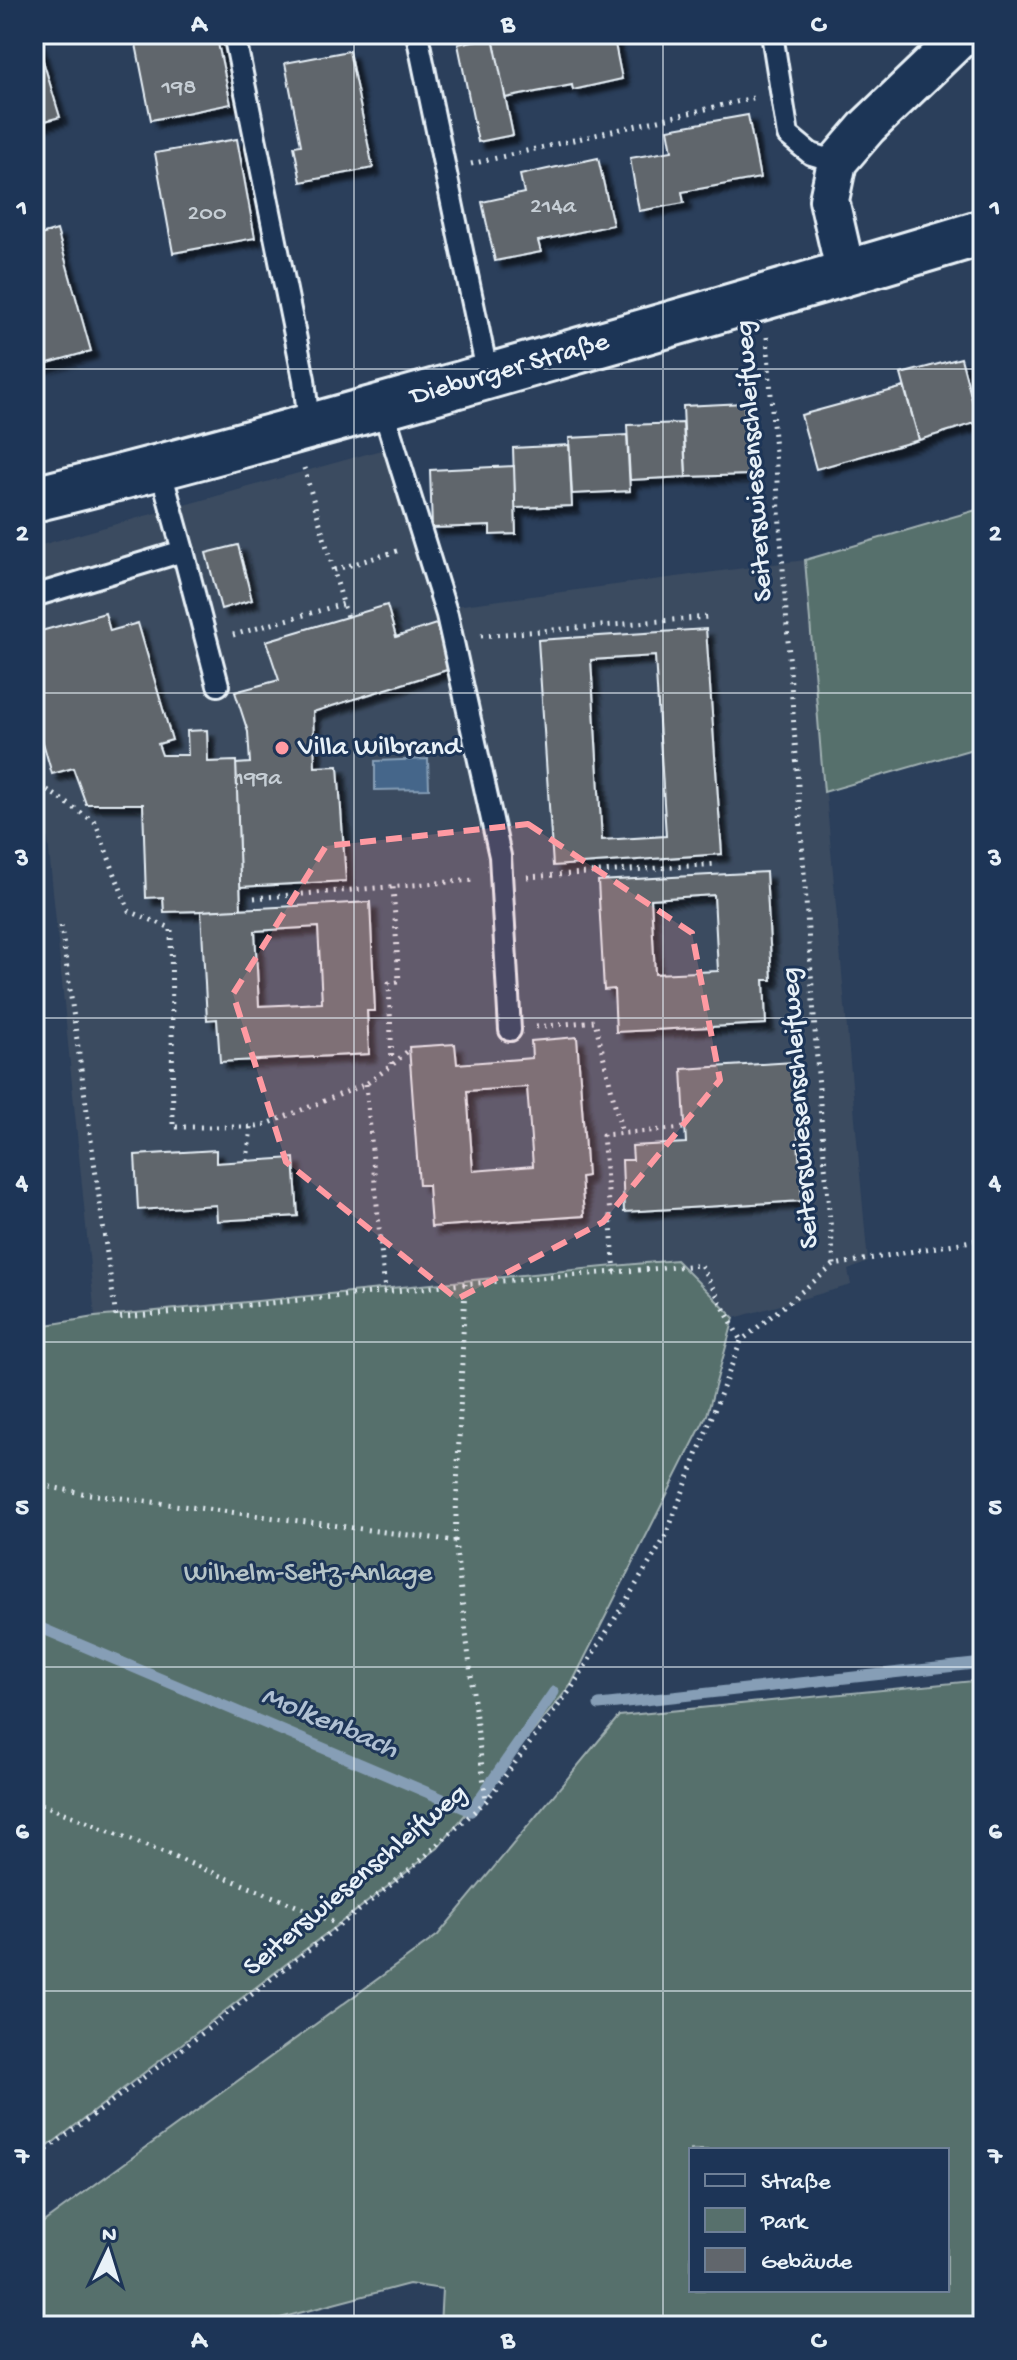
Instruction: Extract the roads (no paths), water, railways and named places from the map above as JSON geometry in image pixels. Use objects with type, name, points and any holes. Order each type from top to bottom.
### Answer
[{"type":"main road","name":"Dieburger Straße","points":[[34,499],[160,468],[306,445],[382,406],[764,298],[983,232]]},
{"type":"street","points":[[846,274],[829,200],[837,162],[868,126],[964,34]]},
{"type":"lane","points":[[234,34],[304,379],[306,445]]},
{"type":"lane","points":[[417,34],[488,376]]},
{"type":"lane","points":[[772,34],[788,135],[811,154],[837,162]]},
{"type":"lane","points":[[382,406],[452,638],[500,856],[510,1030]]},
{"type":"lane","points":[[160,468],[218,685]]},
{"type":"lane","points":[[34,596],[183,551]]},
{"type":"waterway","name":"Molkenbach","points":[[34,1625],[471,1811],[554,1692]]},
{"type":"waterway","name":"Molkenbach","points":[[599,1705],[983,1663]]},
{"type":"place","name":"Villa Wilbrand","points":[[282,748]]},
{"type":"park label","name":"Wilhelm-Seitz-Anlage","points":[[308,1574]]}]
